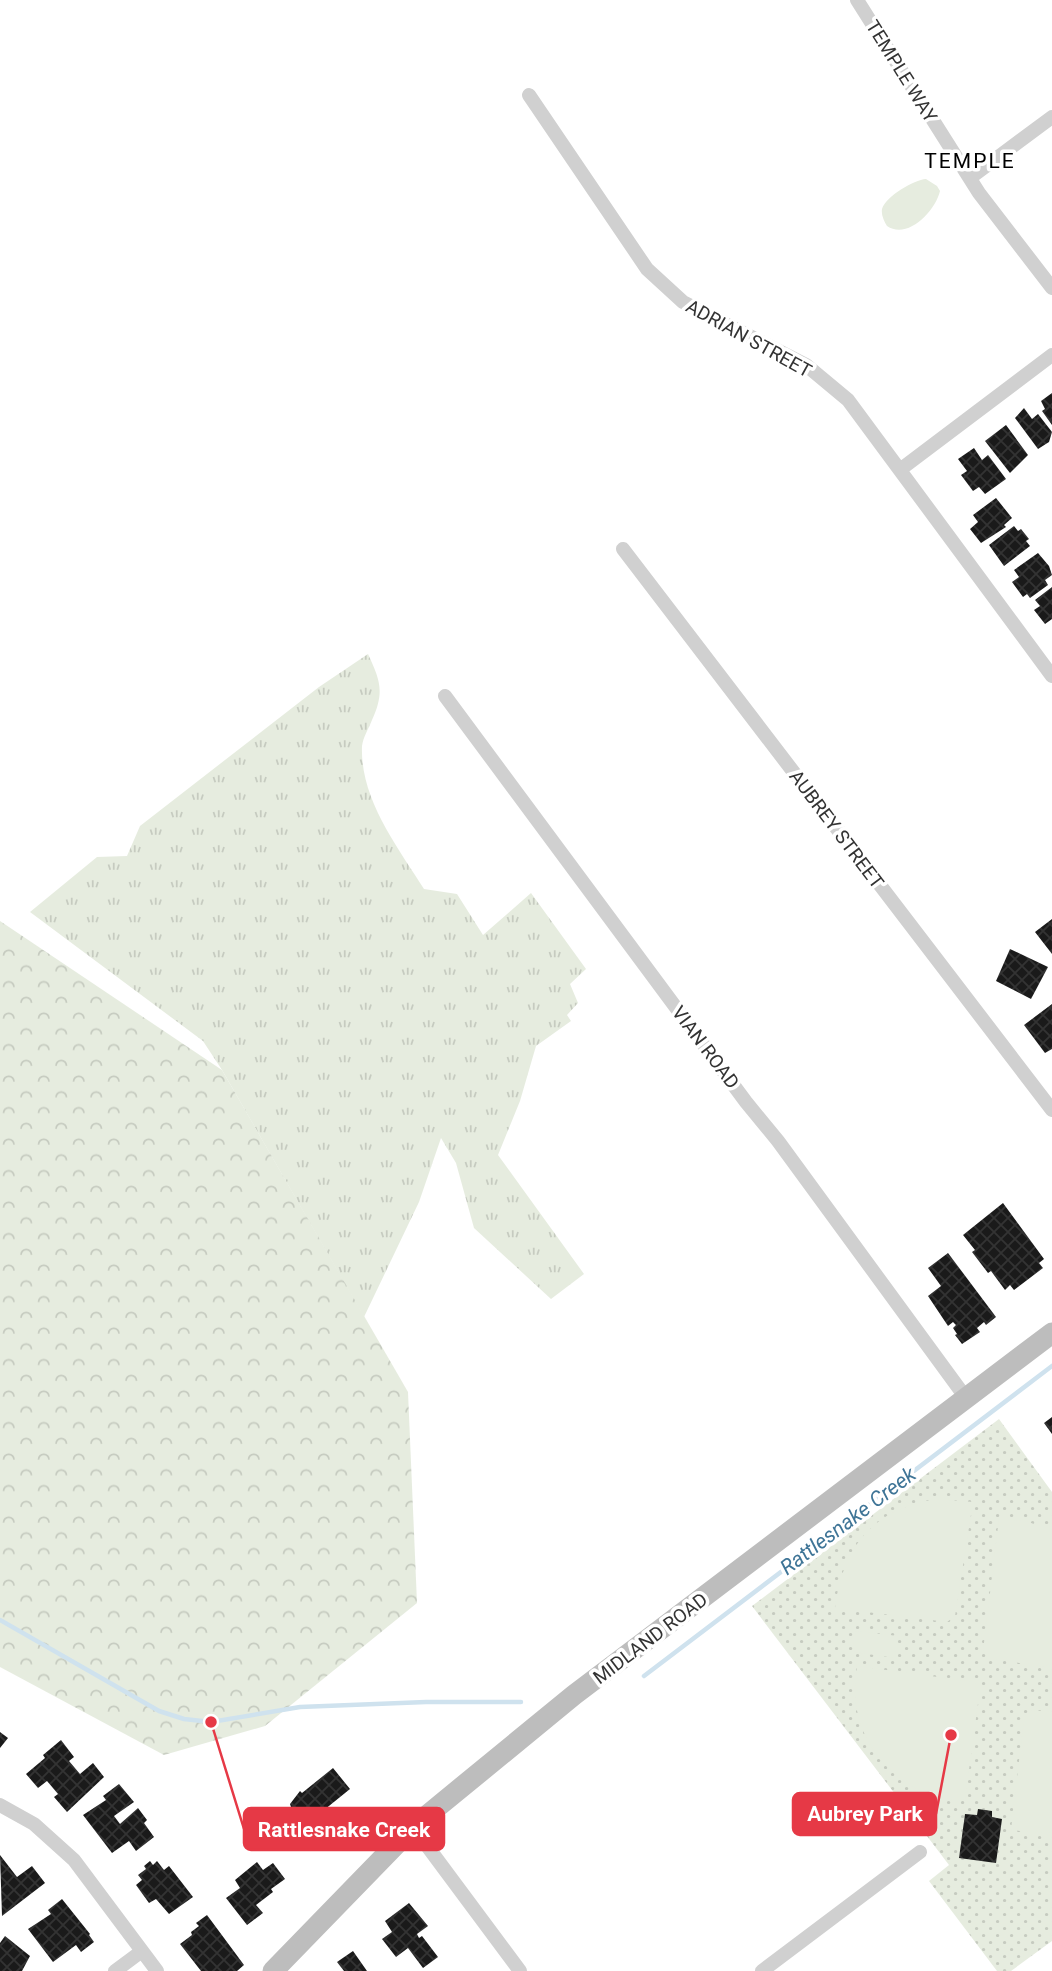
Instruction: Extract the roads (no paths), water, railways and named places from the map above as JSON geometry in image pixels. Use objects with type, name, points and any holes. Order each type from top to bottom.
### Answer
[{"type":"main road","name":"MIDLAND ROAD","points":[[274,1971],[413,1827],[574,1695],[1052,1333]]},
{"type":"street","name":"TEMPLE WAY","points":[[857,0],[970,178],[1052,288]]},
{"type":"street","name":"ADRIAN STREET","points":[[529,95],[648,269],[683,302],[806,365],[848,400],[1052,676]]},
{"type":"street","points":[[970,178],[1052,117]]},
{"type":"street","points":[[901,469],[1052,355]]},
{"type":"street","name":"AUBREY STREET","points":[[622,549],[1052,1110]]},
{"type":"street","name":"VIAN ROAD","points":[[445,696],[746,1102],[778,1141],[966,1398]]},
{"type":"street","points":[[0,1805],[34,1824],[74,1860],[157,1971]]},
{"type":"street","points":[[413,1827],[520,1971]]},
{"type":"street","points":[[762,1971],[920,1852]]},
{"type":"street","points":[[115,1971],[142,1951]]},
{"type":"waterway","name":"Rattlesnake Creek","points":[[644,1676],[1052,1366]]},
{"type":"waterway","name":"Rattlesnake Creek","points":[[0,1620],[159,1711],[184,1719],[211,1722],[300,1707],[426,1702],[521,1702]]},
{"type":"place","name":"Rattlesnake Creek","points":[[211,1722]]},
{"type":"place","name":"Aubrey Park","points":[[951,1735]]},
{"type":"district","name":"TEMPLE","points":[[970,161]]}]
